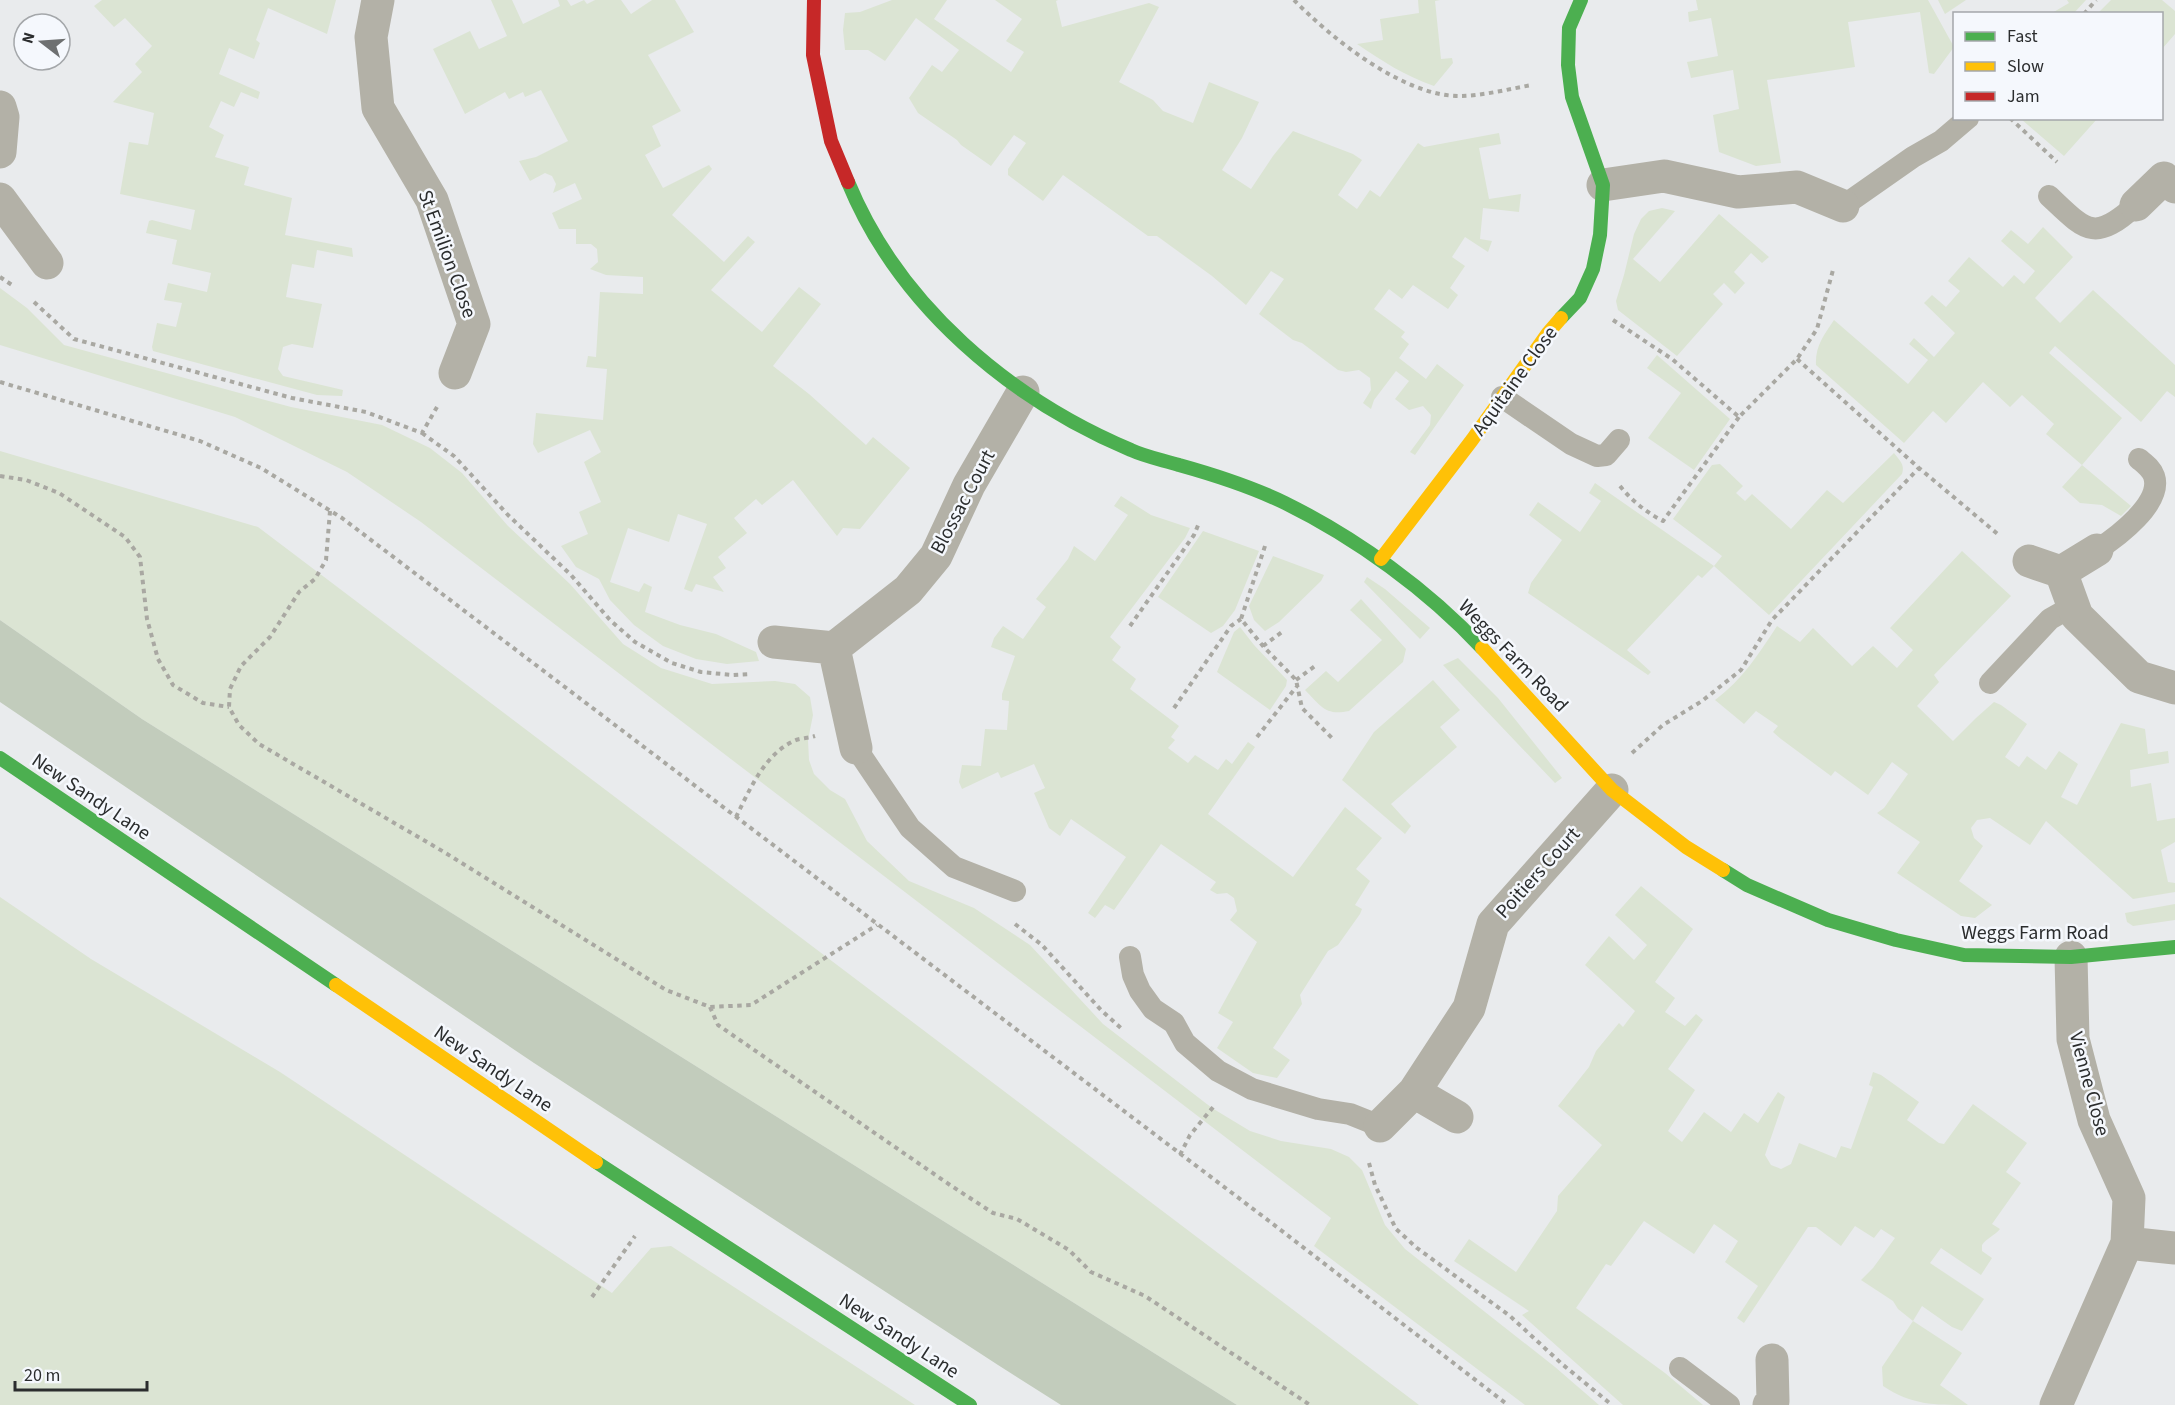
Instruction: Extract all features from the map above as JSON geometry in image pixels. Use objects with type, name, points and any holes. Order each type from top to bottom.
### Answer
[{"type":"street","name":"St Emilion Close","points":[[378,0],[371,37],[378,108],[432,200],[474,324],[455,373]]},
{"type":"street","name":"Weggs Farm Road","points":[[814,0],[813,55],[831,141],[858,206],[891,263],[937,317],[979,357],[1023,392],[1074,423],[1133,451],[1220,477],[1285,503],[1381,559],[1466,630],[1608,785],[1686,847],[1747,885],[1828,920],[1896,940],[1964,955],[2071,957],[2175,947]]},
{"type":"street","name":"Aquitaine Close","points":[[1381,559],[1472,440],[1548,333],[1580,298],[1593,269],[1600,235],[1603,185],[1572,97],[1568,64],[1569,28],[1581,0]]},
{"type":"street","points":[[0,107],[3,117],[0,152]]},
{"type":"street","points":[[1603,185],[1664,176],[1738,192],[1797,187],[1843,206]]},
{"type":"street","points":[[2136,204],[2164,178],[2175,188]]},
{"type":"street","points":[[0,199],[47,263]]},
{"type":"street","name":"Blossac Court","points":[[834,648],[908,590],[936,556],[969,485],[1023,392]]},
{"type":"street","points":[[2061,572],[2097,550]]},
{"type":"street","points":[[2018,551],[2061,572],[2077,616],[2139,677],[2175,688]]},
{"type":"street","points":[[774,642],[834,648],[856,748]]},
{"type":"street","name":"New Sandy Lane","points":[[0,758],[657,1203],[969,1405]]},
{"type":"street","name":"Poitiers Court","points":[[1380,1126],[1414,1092],[1469,1008],[1493,924],[1608,785]]},
{"type":"street","name":"Vienne Close","points":[[2056,1405],[2127,1243],[2129,1198],[2094,1120],[2073,1039],[2071,957]]},
{"type":"street","points":[[1414,1092],[1457,1117]]},
{"type":"street","points":[[2127,1243],[2175,1248]]},
{"type":"street","points":[[1772,1360],[1779,1404]]},
{"type":"lane","points":[[1843,206],[1913,156],[1941,141],[1966,120]]},
{"type":"lane","points":[[2049,196],[2078,223],[2088,228],[2103,229],[2117,222],[2136,204]]},
{"type":"lane","points":[[1502,397],[1571,444],[1598,456],[1612,448]]},
{"type":"lane","points":[[2097,550],[2121,534],[2137,518],[2156,488],[2149,467],[2139,459]]},
{"type":"lane","points":[[1990,683],[2050,619],[2073,606]]},
{"type":"lane","points":[[856,748],[910,828],[954,867],[1015,891]]},
{"type":"lane","points":[[1130,957],[1133,975],[1140,991],[1153,1009],[1174,1023],[1185,1043],[1218,1071],[1252,1089],[1317,1109],[1350,1114],[1380,1126]]},
{"type":"lane","points":[[1680,1368],[1729,1405]]},
{"type":"path","points":[[1294,0],[1313,20],[1373,64],[1409,85],[1431,92],[1459,96],[1542,83]]},
{"type":"path","points":[[2086,12],[2096,0]]},
{"type":"path","points":[[2012,120],[2058,164]]},
{"type":"path","points":[[1612,448],[1613,477],[1629,497],[1663,521],[1739,417],[1797,359],[1817,329],[1833,270]]},
{"type":"path","points":[[0,277],[19,289]]},
{"type":"path","points":[[1580,298],[1672,359],[1739,417]]},
{"type":"path","points":[[32,300],[74,339],[292,398],[366,412],[422,433],[454,456],[508,515],[571,575],[610,620],[635,642],[672,663],[701,672],[733,675],[757,673]]},
{"type":"path","points":[[1797,359],[1919,468],[2018,551]]},
{"type":"path","points":[[422,433],[455,373]]},
{"type":"path","points":[[0,382],[200,441],[261,468],[330,511],[1508,1405]]},
{"type":"path","points":[[1608,785],[1663,725],[1702,701],[1741,670],[1772,621],[1919,468]]},
{"type":"path","points":[[0,476],[26,480],[59,493],[125,537],[140,557],[147,619],[158,659],[174,685],[203,704],[229,707]]},
{"type":"path","points":[[330,511],[326,560],[315,579],[299,592],[270,637],[241,666],[230,689],[229,707],[239,725],[259,744],[435,847],[666,990],[710,1007],[751,1005],[877,925]]},
{"type":"path","points":[[1130,626],[1194,536],[1199,523]]},
{"type":"path","points":[[1174,708],[1231,626],[1241,619],[1265,546]]},
{"type":"path","points":[[1241,619],[1296,680],[1302,708],[1334,740]]},
{"type":"path","points":[[1263,646],[1282,632]]},
{"type":"path","points":[[1296,680],[1315,666]]},
{"type":"path","points":[[1257,737],[1297,686]]},
{"type":"path","points":[[736,818],[748,792],[768,760],[796,741],[819,735]]},
{"type":"path","points":[[1014,923],[1042,945],[1101,1010],[1125,1032]]},
{"type":"path","points":[[710,1007],[718,1025],[950,1185],[993,1213],[1017,1219],[1069,1250],[1091,1272],[1145,1296],[1310,1405]]},
{"type":"path","points":[[1180,1155],[1190,1135],[1218,1102]]},
{"type":"path","points":[[1368,1160],[1375,1185],[1396,1229],[1417,1248],[1510,1316],[1562,1364],[1612,1405]]},
{"type":"path","points":[[592,1297],[657,1203]]},
{"type":"green space","points":[[102,0],[336,0],[327,34],[268,8],[256,40],[260,43],[254,59],[229,48],[219,74],[260,92],[258,99],[241,92],[234,107],[221,101],[209,127],[224,135],[215,157],[249,167],[244,185],[292,198],[285,235],[352,248],[353,257],[317,250],[314,268],[292,264],[286,297],[322,304],[313,348],[292,344],[283,347],[278,369],[283,376],[343,390],[342,396],[317,395],[153,351],[157,323],[176,327],[182,303],[164,300],[168,283],[207,292],[211,273],[172,264],[177,240],[146,233],[149,221],[152,220],[191,230],[195,210],[120,194],[129,142],[148,145],[154,113],[113,102],[142,72],[135,64],[152,46],[125,18],[114,27],[94,6]]},
{"type":"green space","points":[[491,0],[512,0],[523,24],[560,6],[558,0],[567,0],[571,6],[584,0],[587,4],[595,0],[621,0],[631,14],[652,0],[675,0],[694,32],[648,55],[681,111],[652,126],[661,146],[645,155],[663,188],[709,165],[712,169],[672,215],[724,262],[748,236],[755,242],[711,290],[762,332],[799,287],[821,304],[773,366],[809,394],[866,445],[873,437],[910,468],[860,529],[843,528],[837,536],[793,480],[762,505],[756,499],[734,518],[747,533],[718,557],[726,568],[713,577],[724,592],[696,584],[692,592],[684,589],[707,524],[678,514],[669,542],[628,528],[610,582],[639,592],[644,583],[652,587],[645,612],[680,625],[716,634],[756,652],[759,661],[727,664],[696,659],[663,646],[634,625],[610,600],[599,579],[576,567],[561,546],[588,534],[579,512],[601,502],[584,462],[601,452],[590,430],[538,453],[533,444],[536,413],[603,420],[607,369],[586,367],[588,356],[596,357],[600,292],[643,294],[643,277],[606,275],[590,269],[598,262],[597,249],[591,244],[576,244],[576,229],[559,229],[552,213],[582,199],[575,183],[553,193],[556,184],[552,176],[545,173],[530,181],[519,161],[536,157],[568,141],[541,90],[525,97],[523,92],[509,99],[505,92],[465,114],[433,49],[470,31],[479,49],[507,36]]},
{"type":"green space","points":[[892,0],[947,0],[934,19],[1011,72],[1024,52],[1006,41],[1022,19],[995,0],[1058,0],[1056,1],[1062,27],[1149,3],[1159,7],[1119,82],[1153,100],[1163,111],[1193,123],[1209,82],[1259,102],[1242,138],[1222,170],[1251,189],[1293,131],[1353,154],[1362,160],[1338,195],[1357,209],[1370,190],[1380,197],[1418,143],[1424,147],[1499,133],[1501,144],[1479,148],[1489,199],[1521,194],[1519,212],[1483,208],[1480,239],[1492,241],[1488,252],[1465,237],[1452,257],[1465,266],[1450,288],[1458,295],[1448,309],[1413,285],[1402,299],[1389,289],[1374,309],[1405,332],[1401,337],[1409,344],[1399,358],[1426,379],[1437,364],[1464,385],[1415,455],[1410,452],[1430,425],[1431,415],[1423,406],[1409,410],[1395,399],[1409,381],[1396,371],[1374,400],[1371,409],[1363,403],[1371,390],[1370,378],[1359,370],[1346,372],[1338,370],[1259,314],[1284,279],[1271,271],[1246,305],[1212,276],[1157,236],[1148,236],[1063,175],[1043,201],[1008,175],[1008,169],[1026,143],[1014,135],[991,166],[961,145],[918,113],[909,98],[932,65],[942,72],[959,50],[916,18],[885,61],[868,50],[845,50],[843,30],[845,13],[860,12]]},
{"type":"green space","points":[[1418,0],[1440,0],[1435,1],[1441,59],[1452,58],[1453,63],[1434,86],[1403,73],[1357,44],[1383,40],[1380,19],[1419,13]]},
{"type":"green space","points":[[1696,0],[1928,0],[1953,48],[1934,74],[1929,73],[1920,12],[1848,22],[1855,67],[1767,80],[1781,163],[1756,166],[1719,152],[1713,115],[1739,109],[1733,70],[1691,78],[1687,62],[1718,56],[1711,18],[1689,22],[1688,12],[1698,10]]},
{"type":"green space","points":[[1938,0],[1966,0],[1945,14]]},
{"type":"green space","points":[[2067,0],[2086,0],[2075,12],[2054,12],[2069,3]]},
{"type":"green space","points":[[2111,0],[2162,0],[2175,11],[2175,34],[2163,48],[2163,12],[2099,12]]},
{"type":"green space","points":[[2022,120],[2096,120],[2064,156]]},
{"type":"green space","points":[[1662,208],[1675,211],[1633,259],[1660,282],[1719,214],[1769,257],[1762,263],[1751,253],[1734,272],[1745,283],[1735,294],[1724,283],[1713,294],[1723,304],[1677,356],[1618,310],[1616,301],[1634,234],[1641,219],[1649,211]]},
{"type":"green space","points":[[2043,227],[2073,257],[2035,298],[2060,323],[2093,290],[2175,365],[2175,397],[2167,391],[2141,422],[2055,346],[2049,353],[2122,418],[2082,465],[2046,434],[2054,424],[2022,395],[2010,407],[1983,382],[1946,423],[1933,411],[1904,443],[1816,365],[1819,346],[1834,320],[1908,384],[1928,360],[1909,344],[1914,338],[1934,357],[1955,333],[1924,303],[1932,295],[1946,307],[1960,291],[1948,281],[1969,257],[2003,287],[2014,275],[2024,284],[2035,271],[2001,241],[2011,230],[2028,244]]},
{"type":"green space","points":[[0,288],[27,308],[64,345],[291,407],[382,425],[430,448],[462,473],[508,526],[570,584],[623,644],[661,668],[712,684],[775,681],[795,684],[810,697],[813,715],[808,740],[809,760],[814,774],[830,790],[845,799],[867,841],[909,881],[974,908],[1030,945],[1103,1024],[1212,1108],[1250,1131],[1281,1141],[1331,1149],[1349,1157],[1362,1170],[1385,1225],[1405,1249],[1555,1367],[1599,1405],[1525,1405],[1314,1246],[1331,1218],[421,522],[347,472],[235,417],[0,345]]},
{"type":"green space","points":[[1657,355],[1730,419],[1694,470],[1648,438],[1681,393],[1647,368]]},
{"type":"green space","points":[[0,451],[258,527],[1419,1405],[1237,1405],[142,719],[0,620]]},
{"type":"green space","points":[[1894,453],[1901,463],[1902,474],[1769,615],[1714,566],[1722,556],[1673,519],[1712,465],[1720,464],[1743,486],[1736,493],[1745,501],[1752,494],[1791,529],[1827,490],[1843,503]]},
{"type":"green space","points":[[2082,465],[2131,506],[2121,516],[2102,505],[2080,503],[2062,487]]},
{"type":"green space","points":[[1595,483],[1714,566],[1702,578],[1698,575],[1627,650],[1651,672],[1648,675],[1528,593],[1531,583],[1562,540],[1529,515],[1538,502],[1580,532],[1601,501],[1589,493]]},
{"type":"green space","points":[[1121,496],[1151,515],[1190,528],[1185,538],[1110,637],[1121,647],[1112,660],[1136,679],[1130,689],[1179,726],[1171,737],[1175,740],[1168,748],[1188,763],[1195,755],[1218,770],[1226,759],[1232,764],[1248,742],[1255,747],[1208,814],[1293,877],[1345,807],[1382,838],[1356,869],[1370,881],[1355,905],[1362,909],[1360,914],[1338,945],[1328,951],[1300,995],[1302,1004],[1273,1048],[1290,1060],[1277,1078],[1253,1073],[1217,1048],[1233,1022],[1218,1013],[1257,942],[1230,920],[1237,911],[1234,898],[1227,893],[1217,894],[1210,890],[1216,882],[1161,844],[1114,910],[1105,905],[1095,918],[1088,913],[1126,857],[1071,819],[1060,836],[1049,828],[1034,793],[1045,788],[1034,764],[1001,778],[998,772],[962,789],[959,782],[962,765],[981,766],[985,729],[1007,730],[1009,701],[1002,700],[1002,694],[1015,656],[991,647],[994,638],[1003,626],[1023,639],[1046,607],[1036,599],[1068,559],[1074,546],[1095,561],[1128,515],[1114,506]]},
{"type":"green space","points":[[1203,531],[1259,551],[1235,610],[1223,626],[1211,633],[1158,597]]},
{"type":"green space","points":[[1962,551],[2011,596],[1934,675],[1939,682],[1917,706],[1953,741],[1994,702],[2001,705],[2027,724],[2005,757],[2019,767],[2027,756],[2046,770],[2059,751],[2078,764],[2061,797],[2077,805],[2121,723],[2145,729],[2148,754],[2168,751],[2169,763],[2130,770],[2131,787],[2151,783],[2157,821],[2175,818],[2175,842],[2161,850],[2168,882],[2175,883],[2175,892],[2133,899],[2046,821],[2030,845],[1990,818],[1977,820],[1971,828],[1974,838],[1983,846],[1959,881],[1992,905],[1975,918],[1961,916],[1897,873],[1920,842],[1877,813],[1884,808],[1908,774],[1892,762],[1868,795],[1835,771],[1831,776],[1781,739],[1773,732],[1778,726],[1756,711],[1744,724],[1715,700],[1742,675],[1777,626],[1800,642],[1813,628],[1852,666],[1873,646],[1897,668],[1913,650],[1890,628]]},
{"type":"green space","points":[[1273,556],[1324,575],[1321,581],[1279,622],[1265,631],[1254,620],[1249,606]]},
{"type":"green space","points":[[1367,577],[1385,589],[1430,628],[1420,639],[1364,582]]},
{"type":"green space","points":[[1361,599],[1406,649],[1403,662],[1349,711],[1329,711],[1305,690],[1326,671],[1338,682],[1382,640],[1350,610]]},
{"type":"green space","points":[[0,620],[142,719],[1237,1405],[1061,1405],[534,1063],[0,702]]},
{"type":"green space","points":[[1240,627],[1287,680],[1286,686],[1270,710],[1217,672],[1234,632]]},
{"type":"green space","points":[[1458,658],[1498,698],[1562,778],[1555,783],[1443,665]]},
{"type":"green space","points":[[1433,680],[1460,710],[1440,727],[1457,747],[1391,804],[1411,826],[1405,834],[1342,780],[1374,732]]},
{"type":"green space","points":[[1641,886],[1693,929],[1655,982],[1675,998],[1665,1012],[1685,1026],[1696,1014],[1703,1020],[1668,1069],[1695,1090],[1668,1131],[1682,1142],[1704,1112],[1731,1132],[1744,1113],[1758,1123],[1778,1092],[1785,1097],[1765,1155],[1771,1165],[1781,1169],[1791,1164],[1799,1143],[1836,1158],[1841,1146],[1851,1149],[1873,1087],[1869,1085],[1873,1072],[1881,1075],[1919,1102],[1907,1120],[1939,1143],[1944,1144],[1973,1104],[2027,1143],[2006,1172],[2021,1183],[1992,1224],[2000,1229],[1982,1245],[1982,1251],[1992,1258],[1981,1275],[1941,1248],[1930,1263],[1984,1299],[1962,1331],[1952,1327],[1922,1306],[1913,1321],[1898,1309],[1893,1301],[1861,1280],[1895,1238],[1881,1229],[1874,1238],[1855,1226],[1841,1246],[1816,1227],[1808,1227],[1744,1323],[1737,1318],[1758,1286],[1725,1262],[1738,1241],[1714,1224],[1694,1254],[1644,1221],[1611,1266],[1606,1264],[1576,1308],[1665,1373],[1703,1405],[1623,1405],[1522,1315],[1529,1311],[1454,1261],[1469,1239],[1516,1272],[1557,1211],[1558,1196],[1602,1145],[1558,1106],[1589,1067],[1596,1051],[1619,1023],[1623,1027],[1635,1011],[1585,965],[1609,936],[1634,960],[1647,945],[1615,915]]},
{"type":"green space","points":[[0,897],[91,959],[280,1072],[612,1293],[651,1248],[671,1246],[915,1405],[0,1405]]},
{"type":"green space","points":[[2175,904],[2175,920],[2133,926],[2127,922],[2125,913]]},
{"type":"green space","points":[[1913,1321],[1962,1353],[1940,1385],[1968,1405],[1923,1403],[1903,1397],[1883,1386],[1882,1367]]},
{"type":"traffic: fast","points":[[1561,318],[1580,298],[1593,269],[1600,235],[1603,185],[1572,97],[1568,65],[1569,28],[1581,0]]},
{"type":"traffic: fast","points":[[848,182],[870,227],[897,269],[928,308],[963,343],[1002,375],[1043,404],[1086,429],[1131,450],[1246,487],[1312,517],[1364,549],[1415,586],[1482,648]]},
{"type":"traffic: fast","points":[[0,758],[336,985]]},
{"type":"traffic: fast","points":[[1723,870],[1747,885],[1828,920],[1896,940],[1964,955],[2071,957],[2175,947]]},
{"type":"traffic: fast","points":[[596,1162],[970,1405]]},
{"type":"traffic: slow","points":[[1381,559],[1561,318]]},
{"type":"traffic: slow","points":[[1482,648],[1612,790],[1686,847],[1723,870]]},
{"type":"traffic: slow","points":[[336,985],[596,1162]]},
{"type":"traffic: jam","points":[[814,0],[813,55],[831,141],[848,182]]}]
